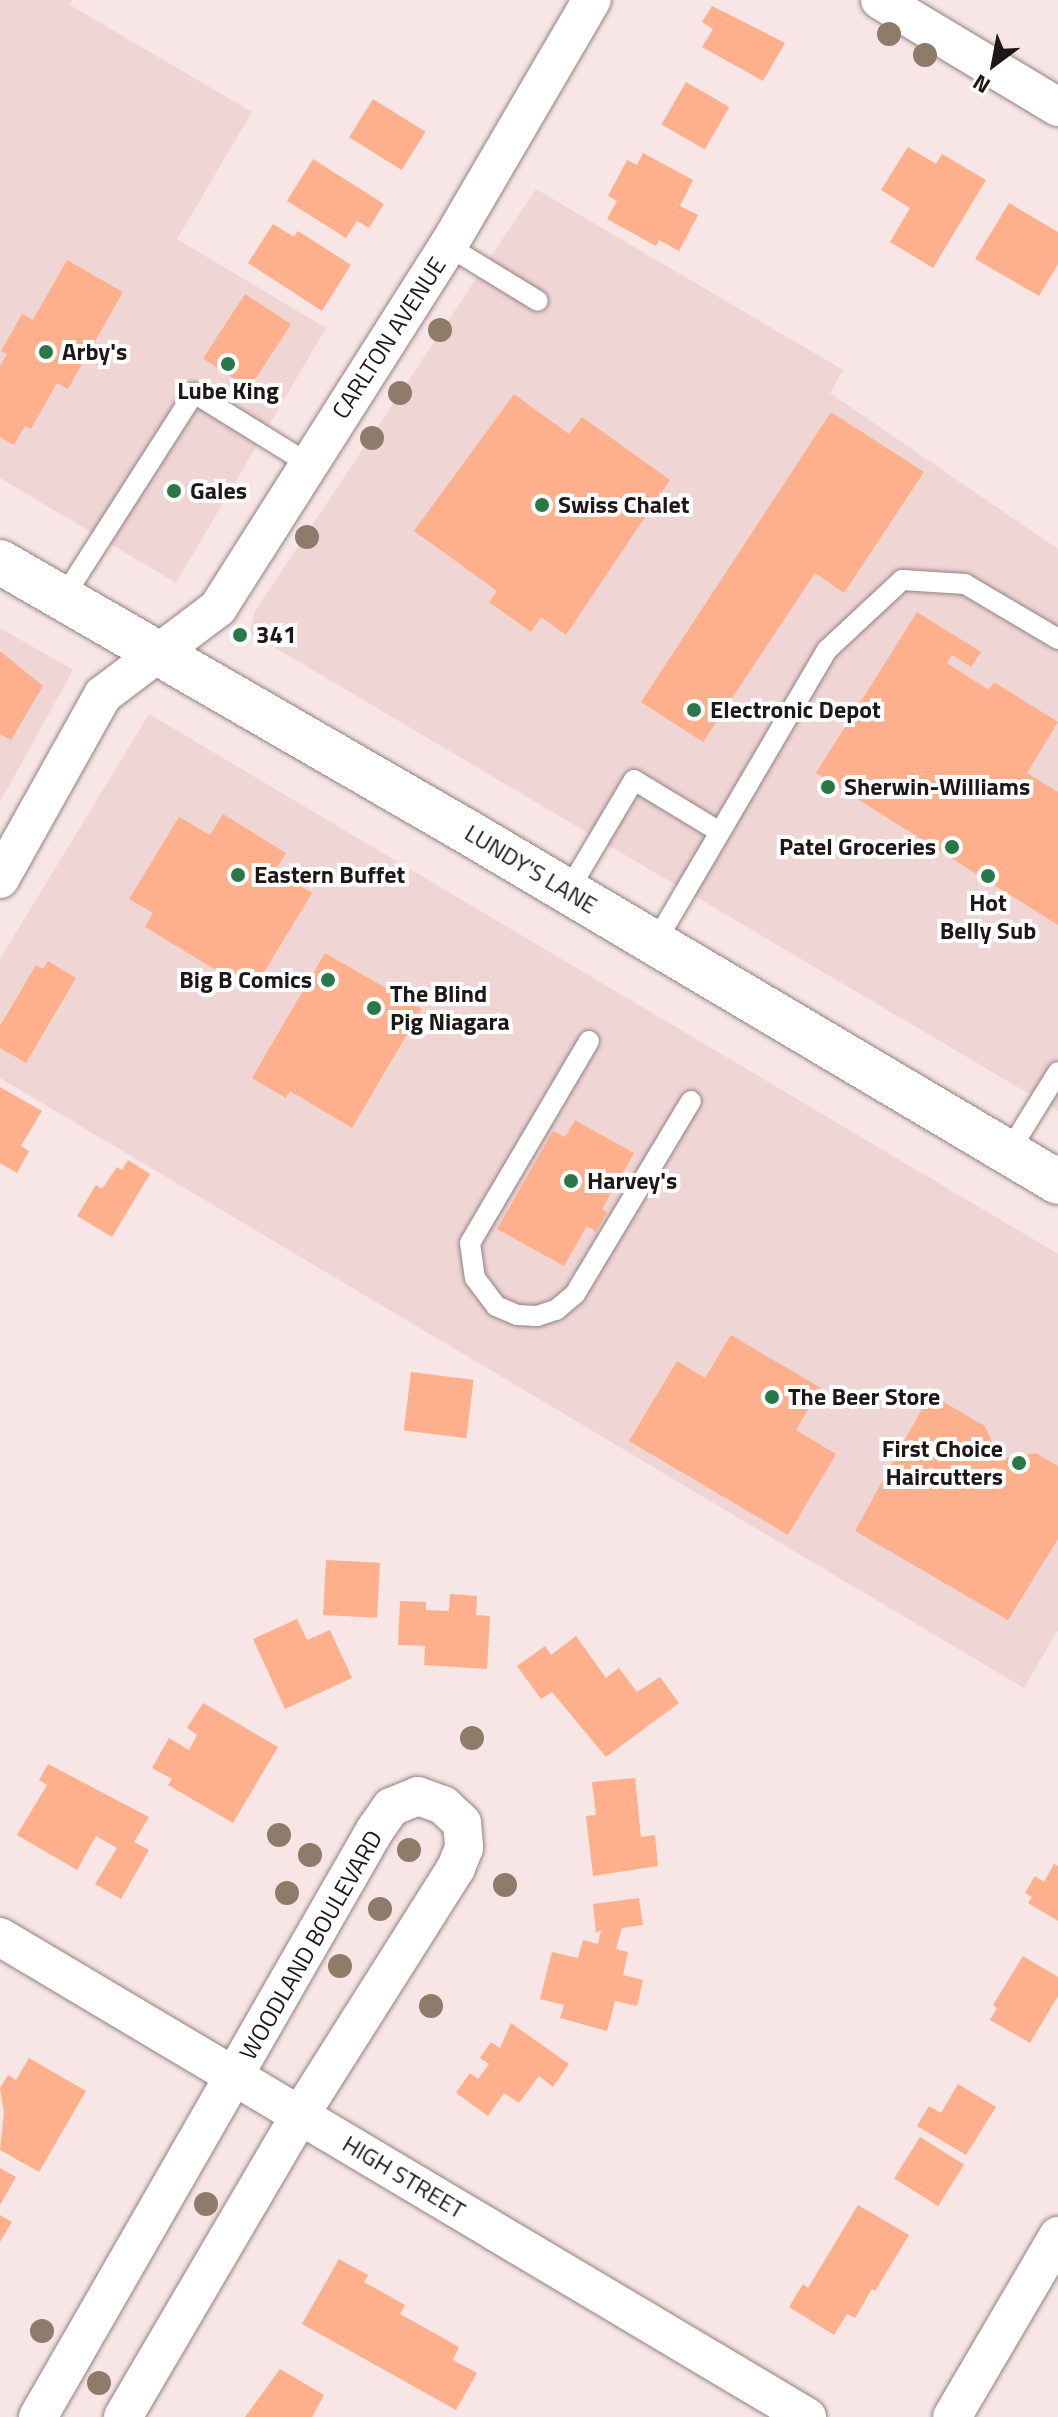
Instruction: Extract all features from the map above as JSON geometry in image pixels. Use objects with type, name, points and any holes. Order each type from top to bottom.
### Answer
[{"type":"main road","name":"LUNDY'S LANE","points":[[0,562],[568,891],[1058,1182]]},
{"type":"street","name":"CARLTON AVENUE","points":[[0,879],[103,695],[218,608],[448,246],[592,0]]},
{"type":"street","points":[[880,0],[1058,107]]},
{"type":"street","name":"WOODLAND BOULEVARD","points":[[38,2417],[391,1807],[418,1796],[443,1805],[462,1823],[464,1848],[456,1868],[300,2115],[123,2417]]},
{"type":"street","name":"HIGH STREET","points":[[0,1937],[807,2417]]},
{"type":"street","points":[[952,2417],[1058,2236]]},
{"type":"lane","points":[[448,246],[538,301]]},
{"type":"lane","points":[[63,598],[194,393],[309,464]]},
{"type":"lane","points":[[655,943],[827,650],[902,580],[965,584],[1058,639]]},
{"type":"lane","points":[[568,891],[634,780],[720,832]]},
{"type":"lane","points":[[589,1041],[470,1243],[475,1278],[496,1306],[517,1315],[537,1316],[556,1310],[575,1294],[691,1101]]},
{"type":"lane","points":[[1008,1153],[1058,1072]]},
{"type":"shaded area","points":[[0,0],[72,0],[70,5],[252,112],[177,239],[326,328],[176,583],[0,478]]},
{"type":"shaded area","points":[[536,189],[843,370],[830,393],[1058,549],[1058,1111],[250,633],[255,611]]},
{"type":"shaded area","points":[[0,628],[73,670],[0,802]]},
{"type":"shaded area","points":[[149,714],[1058,1254],[1058,1630],[1024,1688],[0,1078],[0,959]]},
{"type":"building","points":[[712,6],[785,43],[763,81],[702,47],[713,29],[702,22]]},
{"type":"building","points":[[686,82],[729,107],[705,149],[662,124]]},
{"type":"building","points":[[373,99],[426,132],[402,170],[349,137]]},
{"type":"building","points":[[908,147],[936,164],[942,154],[986,180],[933,268],[890,242],[910,208],[881,190]]},
{"type":"building","points":[[643,153],[693,180],[680,206],[698,215],[679,251],[659,240],[656,246],[607,219],[617,201],[608,196],[627,160],[637,165]]},
{"type":"building","points":[[313,159],[384,204],[369,228],[357,221],[346,238],[287,201]]},
{"type":"building","points":[[1009,203],[1058,232],[1058,264],[1039,296],[975,259]]},
{"type":"building","points":[[273,224],[294,237],[298,231],[351,265],[322,311],[248,263]]},
{"type":"building","name":"Arby's","points":[[67,260],[123,292],[68,389],[57,383],[31,429],[25,426],[14,445],[0,437],[0,366],[7,354],[1,351],[22,314],[33,320]]},
{"type":"building","points":[[245,294],[291,324],[249,389],[203,359]]},
{"type":"building","name":"Swiss Chalet","points":[[514,394],[569,434],[582,417],[670,480],[566,635],[541,617],[531,632],[489,602],[497,591],[414,531]]},
{"type":"building","points":[[831,412],[924,472],[844,593],[815,573],[703,742],[641,702]]},
{"type":"building","points":[[917,612],[981,652],[971,667],[952,655],[947,663],[989,690],[994,682],[1058,722],[1027,773],[1058,792],[1058,925],[816,773]]},
{"type":"building","points":[[0,651],[43,686],[11,740],[0,734]]},
{"type":"building","points":[[223,814],[286,853],[275,871],[312,893],[252,992],[145,927],[153,913],[129,899],[179,817],[210,835]]},
{"type":"building","points":[[325,953],[422,1009],[352,1128],[290,1091],[286,1098],[252,1078]]},
{"type":"building","points":[[48,961],[76,978],[26,1063],[0,1048],[0,1026],[36,965],[43,969]]},
{"type":"building","points":[[0,1087],[42,1111],[21,1146],[29,1151],[17,1173],[0,1163]]},
{"type":"building","name":"Harvey's","points":[[575,1120],[634,1153],[602,1209],[607,1212],[596,1232],[587,1226],[564,1266],[497,1229],[553,1131],[565,1137]]},
{"type":"building","points":[[128,1160],[150,1174],[112,1237],[77,1216],[96,1185],[102,1189],[117,1167],[122,1170]]},
{"type":"building","points":[[731,1335],[821,1388],[796,1430],[836,1454],[788,1535],[629,1441],[677,1361],[705,1378]]},
{"type":"building","points":[[411,1372],[474,1380],[466,1438],[404,1431]]},
{"type":"building","points":[[930,1394],[985,1426],[995,1448],[1006,1458],[1036,1453],[1058,1466],[1058,1539],[1008,1620],[855,1531]]},
{"type":"building","points":[[326,1560],[380,1563],[377,1618],[323,1615]]},
{"type":"building","points":[[450,1594],[477,1596],[476,1615],[490,1616],[487,1669],[424,1665],[425,1646],[398,1645],[400,1601],[426,1602],[426,1610],[449,1611]]},
{"type":"building","points":[[297,1619],[307,1640],[330,1630],[352,1678],[285,1709],[253,1639]]},
{"type":"building","points":[[576,1636],[606,1678],[619,1668],[637,1692],[660,1677],[679,1703],[606,1757],[552,1692],[541,1699],[517,1666],[545,1646],[551,1655]]},
{"type":"building","points":[[203,1703],[278,1747],[233,1823],[168,1785],[172,1779],[152,1768],[169,1738],[189,1750],[197,1735],[187,1728]]},
{"type":"building","points":[[48,1764],[149,1817],[134,1842],[149,1850],[121,1899],[95,1884],[117,1848],[96,1836],[77,1870],[17,1835],[47,1785],[39,1780]]},
{"type":"building","points":[[635,1778],[641,1837],[655,1835],[658,1866],[593,1876],[586,1816],[596,1815],[592,1782]]},
{"type":"building","points":[[1054,1864],[1058,1866],[1058,1921],[1028,1903],[1032,1897],[1025,1893],[1035,1876],[1044,1882]]},
{"type":"building","points":[[639,1898],[643,1925],[622,1928],[616,1949],[628,1952],[623,1975],[643,1980],[637,2006],[615,2001],[607,2031],[560,2018],[564,2005],[540,1999],[552,1952],[578,1958],[583,1940],[598,1944],[601,1930],[596,1933],[593,1904]]},
{"type":"building","points":[[1023,1956],[1058,1977],[1058,1996],[1030,2043],[990,2020],[997,2008],[993,2005]]},
{"type":"building","points":[[511,2023],[569,2064],[553,2087],[539,2076],[519,2103],[504,2093],[488,2116],[456,2093],[470,2073],[478,2079],[489,2064],[480,2058],[491,2042],[500,2048]]},
{"type":"building","points":[[29,2058],[86,2091],[39,2172],[0,2150],[4,2113],[0,2088],[8,2075],[16,2080]]},
{"type":"building","points":[[958,2084],[996,2107],[966,2155],[917,2126],[929,2106],[941,2113]]},
{"type":"building","points":[[920,2137],[964,2165],[938,2206],[894,2179]]},
{"type":"building","points":[[0,2168],[16,2177],[0,2205]]},
{"type":"building","points":[[858,2205],[909,2235],[855,2318],[847,2314],[834,2335],[789,2307],[803,2284],[808,2288]]},
{"type":"building","points":[[0,2215],[12,2222],[0,2242]]},
{"type":"building","points":[[339,2259],[368,2275],[364,2282],[405,2305],[400,2314],[459,2347],[453,2360],[477,2373],[456,2410],[302,2324]]},
{"type":"building","points":[[280,2369],[324,2395],[312,2417],[245,2417]]},
{"type":"place","name":"Arby's","points":[[46,352]]},
{"type":"place","name":"Lube King","points":[[228,364]]},
{"type":"place","name":"Gales","points":[[174,491]]},
{"type":"place","name":"Swiss Chalet","points":[[542,505]]},
{"type":"place","name":"341","points":[[240,635]]},
{"type":"place","name":"Electronic Depot","points":[[694,710]]},
{"type":"place","name":"Sherwin-Williams","points":[[828,787]]},
{"type":"place","name":"Patel Groceries","points":[[952,847]]},
{"type":"place","name":"Eastern Buffet","points":[[238,875]]},
{"type":"place","name":"Hot Belly Sub","points":[[988,876]]},
{"type":"place","name":"Big B Comics","points":[[328,980]]},
{"type":"place","name":"The Blind Pig Niagara","points":[[374,1008]]},
{"type":"place","name":"Harvey's","points":[[571,1181]]},
{"type":"place","name":"The Beer Store","points":[[772,1397]]},
{"type":"place","name":"First Choice Haircutters","points":[[1019,1463]]}]
